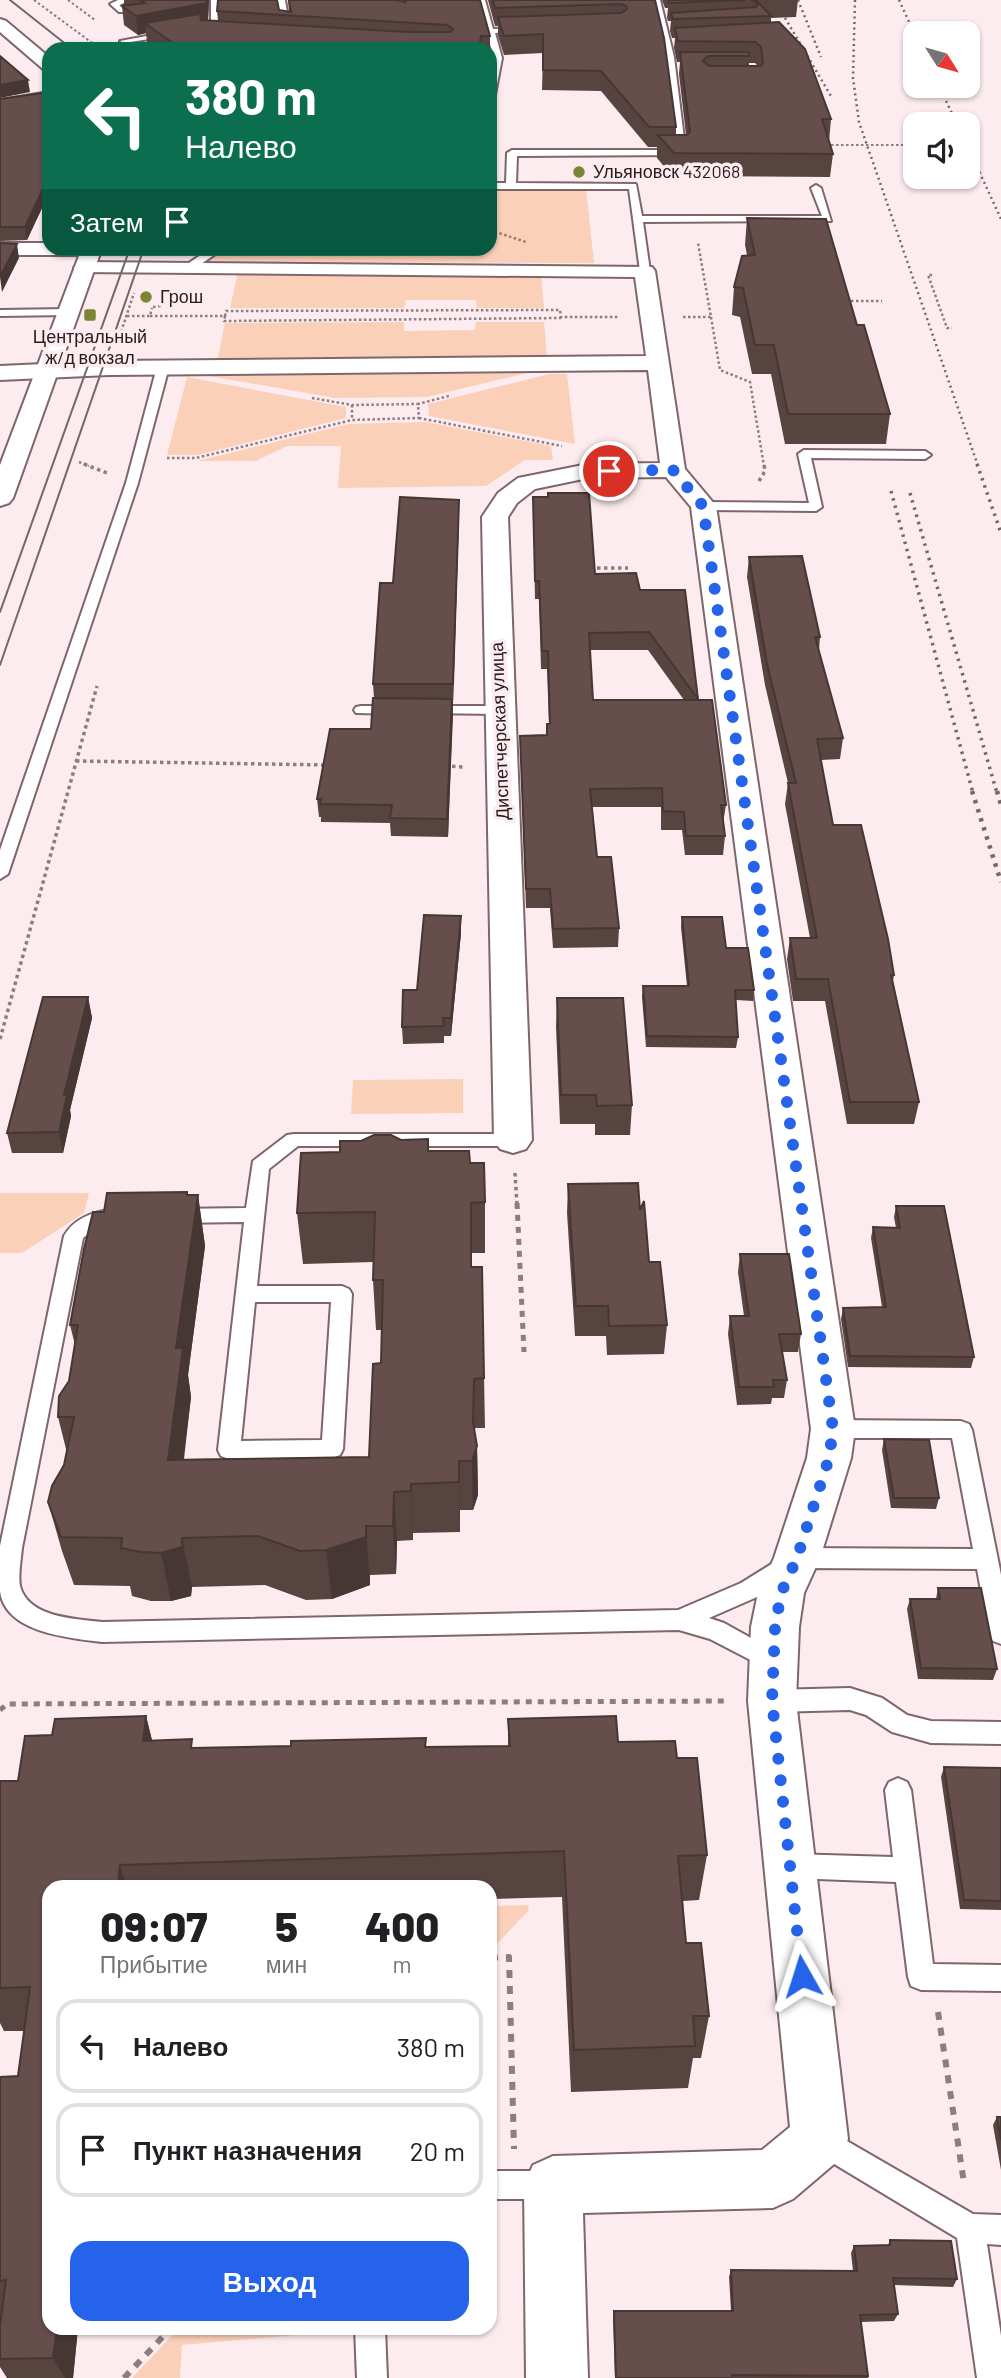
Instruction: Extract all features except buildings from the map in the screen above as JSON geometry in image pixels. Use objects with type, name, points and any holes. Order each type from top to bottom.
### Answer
[{"type":"street","points":[[0,24],[42,59]]},
{"type":"street","points":[[0,105],[42,98]]},
{"type":"street","points":[[0,249],[42,252]]},
{"type":"street","points":[[0,498],[5,475],[49,370],[89,256]]},
{"type":"street","points":[[96,256],[187,269],[645,271],[673,470],[703,506],[833,1429],[829,1458],[797,1558],[781,1593],[775,1628],[773,1682],[820,2139],[773,2179],[519,2185],[557,2378]]},
{"type":"street","points":[[0,373],[163,367],[658,363]]},
{"type":"street","name":"Диспетчерская улица","points":[[513,1140],[500,767],[495,517],[506,498],[527,483],[588,471],[673,470]]},
{"type":"lane","points":[[122,10],[114,5],[125,0]]},
{"type":"lane","points":[[125,42],[210,35],[215,26],[215,0]]},
{"type":"lane","points":[[281,0],[287,28]]},
{"type":"lane","points":[[481,0],[493,42]]},
{"type":"lane","points":[[511,186],[512,153],[683,153],[672,68],[656,0]]},
{"type":"lane","points":[[659,13],[672,13]]},
{"type":"lane","points":[[663,27],[675,27]]},
{"type":"lane","points":[[490,31],[529,30]]},
{"type":"lane","points":[[667,44],[680,43]]},
{"type":"lane","points":[[672,68],[685,68]]},
{"type":"lane","points":[[497,186],[633,186],[645,271]]},
{"type":"lane","points":[[637,219],[695,222],[828,219],[816,188]]},
{"type":"lane","points":[[187,269],[207,256]]},
{"type":"lane","points":[[0,313],[69,312]]},
{"type":"lane","points":[[0,874],[132,484],[163,367]]},
{"type":"lane","points":[[703,506],[816,507],[804,454],[925,455]]},
{"type":"lane","points":[[361,710],[499,710]]},
{"type":"lane","points":[[246,1294],[342,1294],[332,1449],[229,1450],[254,1215],[260,1166],[295,1140],[513,1140]]},
{"type":"lane","points":[[254,1215],[102,1217],[86,1222],[74,1236],[11,1548],[9,1587],[26,1614],[59,1627],[102,1632],[678,1620],[716,1629],[773,1682],[873,1706],[901,1724],[931,1732],[1001,1733]]},
{"type":"lane","points":[[833,1429],[961,1430],[1001,1634]]},
{"type":"lane","points":[[678,1620],[749,1590],[797,1558],[986,1559]]},
{"type":"lane","points":[[898,1790],[921,1977],[1001,1978]]},
{"type":"lane","points":[[790,1866],[907,1870]]},
{"type":"lane","points":[[820,2139],[971,2229],[1001,2230]]},
{"type":"lane","points":[[971,2229],[992,2378]]},
{"type":"lane","points":[[370,2335],[372,2378]]},
{"type":"path","points":[[34,0],[91,42]]},
{"type":"path","points":[[826,145],[903,145]]},
{"type":"path","points":[[695,222],[720,370],[750,382],[765,471],[752,490]]},
{"type":"path","points":[[932,275],[928,275],[947,328],[952,328]]},
{"type":"path","points":[[117,344],[135,290]]},
{"type":"path","points":[[838,301],[882,301]]},
{"type":"path","points":[[150,316],[152,307],[160,306],[161,303],[157,303]]},
{"type":"path","points":[[322,320],[323,310]]},
{"type":"path","points":[[453,310],[453,320]]},
{"type":"path","points":[[561,317],[560,310],[226,311],[224,321],[711,317]]},
{"type":"path","points":[[127,316],[225,316]]},
{"type":"path","points":[[419,418],[418,404],[457,394]]},
{"type":"path","points":[[352,405],[352,420]]},
{"type":"path","points":[[160,458],[195,458],[352,420],[419,418],[572,447]]},
{"type":"path","points":[[588,568],[628,568]]},
{"type":"path","points":[[0,1039],[98,684]]},
{"type":"path","points":[[76,761],[336,765]]},
{"type":"path","points":[[432,766],[500,767]]},
{"type":"path","points":[[513,1140],[524,1352]]},
{"type":"path","points":[[0,1710],[7,1704],[773,1682]]},
{"type":"path","points":[[497,1958],[509,1957],[519,2185]]},
{"type":"path","points":[[932,1977],[971,2229]]},
{"type":"path","points":[[124,2378],[164,2335]]},
{"type":"shaded area","points":[[497,188],[586,189],[594,263],[205,262],[214,256],[497,256]]},
{"type":"shaded area","points":[[238,272],[541,274],[544,308],[477,308],[476,300],[406,300],[404,308],[230,308]]},
{"type":"shaded area","points":[[404,322],[404,331],[475,330],[476,322],[544,322],[547,358],[217,362],[225,323]]},
{"type":"shaded area","points":[[527,373],[427,397],[335,398],[209,376]]},
{"type":"shaded area","points":[[550,374],[567,374],[575,444],[429,416],[428,404]]},
{"type":"shaded area","points":[[187,377],[346,407],[346,418],[198,455],[167,455]]},
{"type":"shaded area","points":[[426,422],[551,446],[553,460],[525,460],[486,486],[338,488],[341,446],[287,446],[256,461],[197,461],[348,424]]},
{"type":"shaded area","points":[[463,1079],[463,1113],[351,1114],[353,1080]]},
{"type":"shaded area","points":[[0,1193],[89,1193],[84,1213],[22,1253],[0,1253]]},
{"type":"shaded area","points":[[529,1905],[528,1911],[497,1944],[497,1906]]},
{"type":"shaded area","points":[[172,2335],[297,2335],[182,2345],[180,2378],[132,2378]]},
{"type":"tram line","points":[[10,0],[63,42]]},
{"type":"tram line","points":[[0,612],[127,256]]},
{"type":"tram line","points":[[0,665],[141,256]]},
{"type":"railway","points":[[798,0],[821,57]]},
{"type":"railway","points":[[855,0],[853,78],[859,122],[978,466]]},
{"type":"railway","points":[[899,0],[909,21]]},
{"type":"railway","points":[[785,18],[831,96]]},
{"type":"railway","points":[[945,98],[951,112]]},
{"type":"railway","points":[[980,173],[1001,219]]},
{"type":"railway","points":[[977,464],[1001,533]]},
{"type":"railway","points":[[891,491],[973,793]]},
{"type":"railway","points":[[910,493],[997,793]]},
{"type":"railway","points":[[972,791],[1001,882]]},
{"type":"railway","points":[[997,791],[1001,805]]},
{"type":"place","name":"Ульяновск 432068","points":[[579,172]]},
{"type":"place","name":"Грош","points":[[146,297]]},
{"type":"place","name":"Центральный ж/д вокзал","points":[[90,315]]},
{"type":"route","points":[[609,471],[673,470],[703,506],[833,1429],[829,1458],[797,1558],[781,1593],[775,1628],[772,1701],[802,1976]]}]
